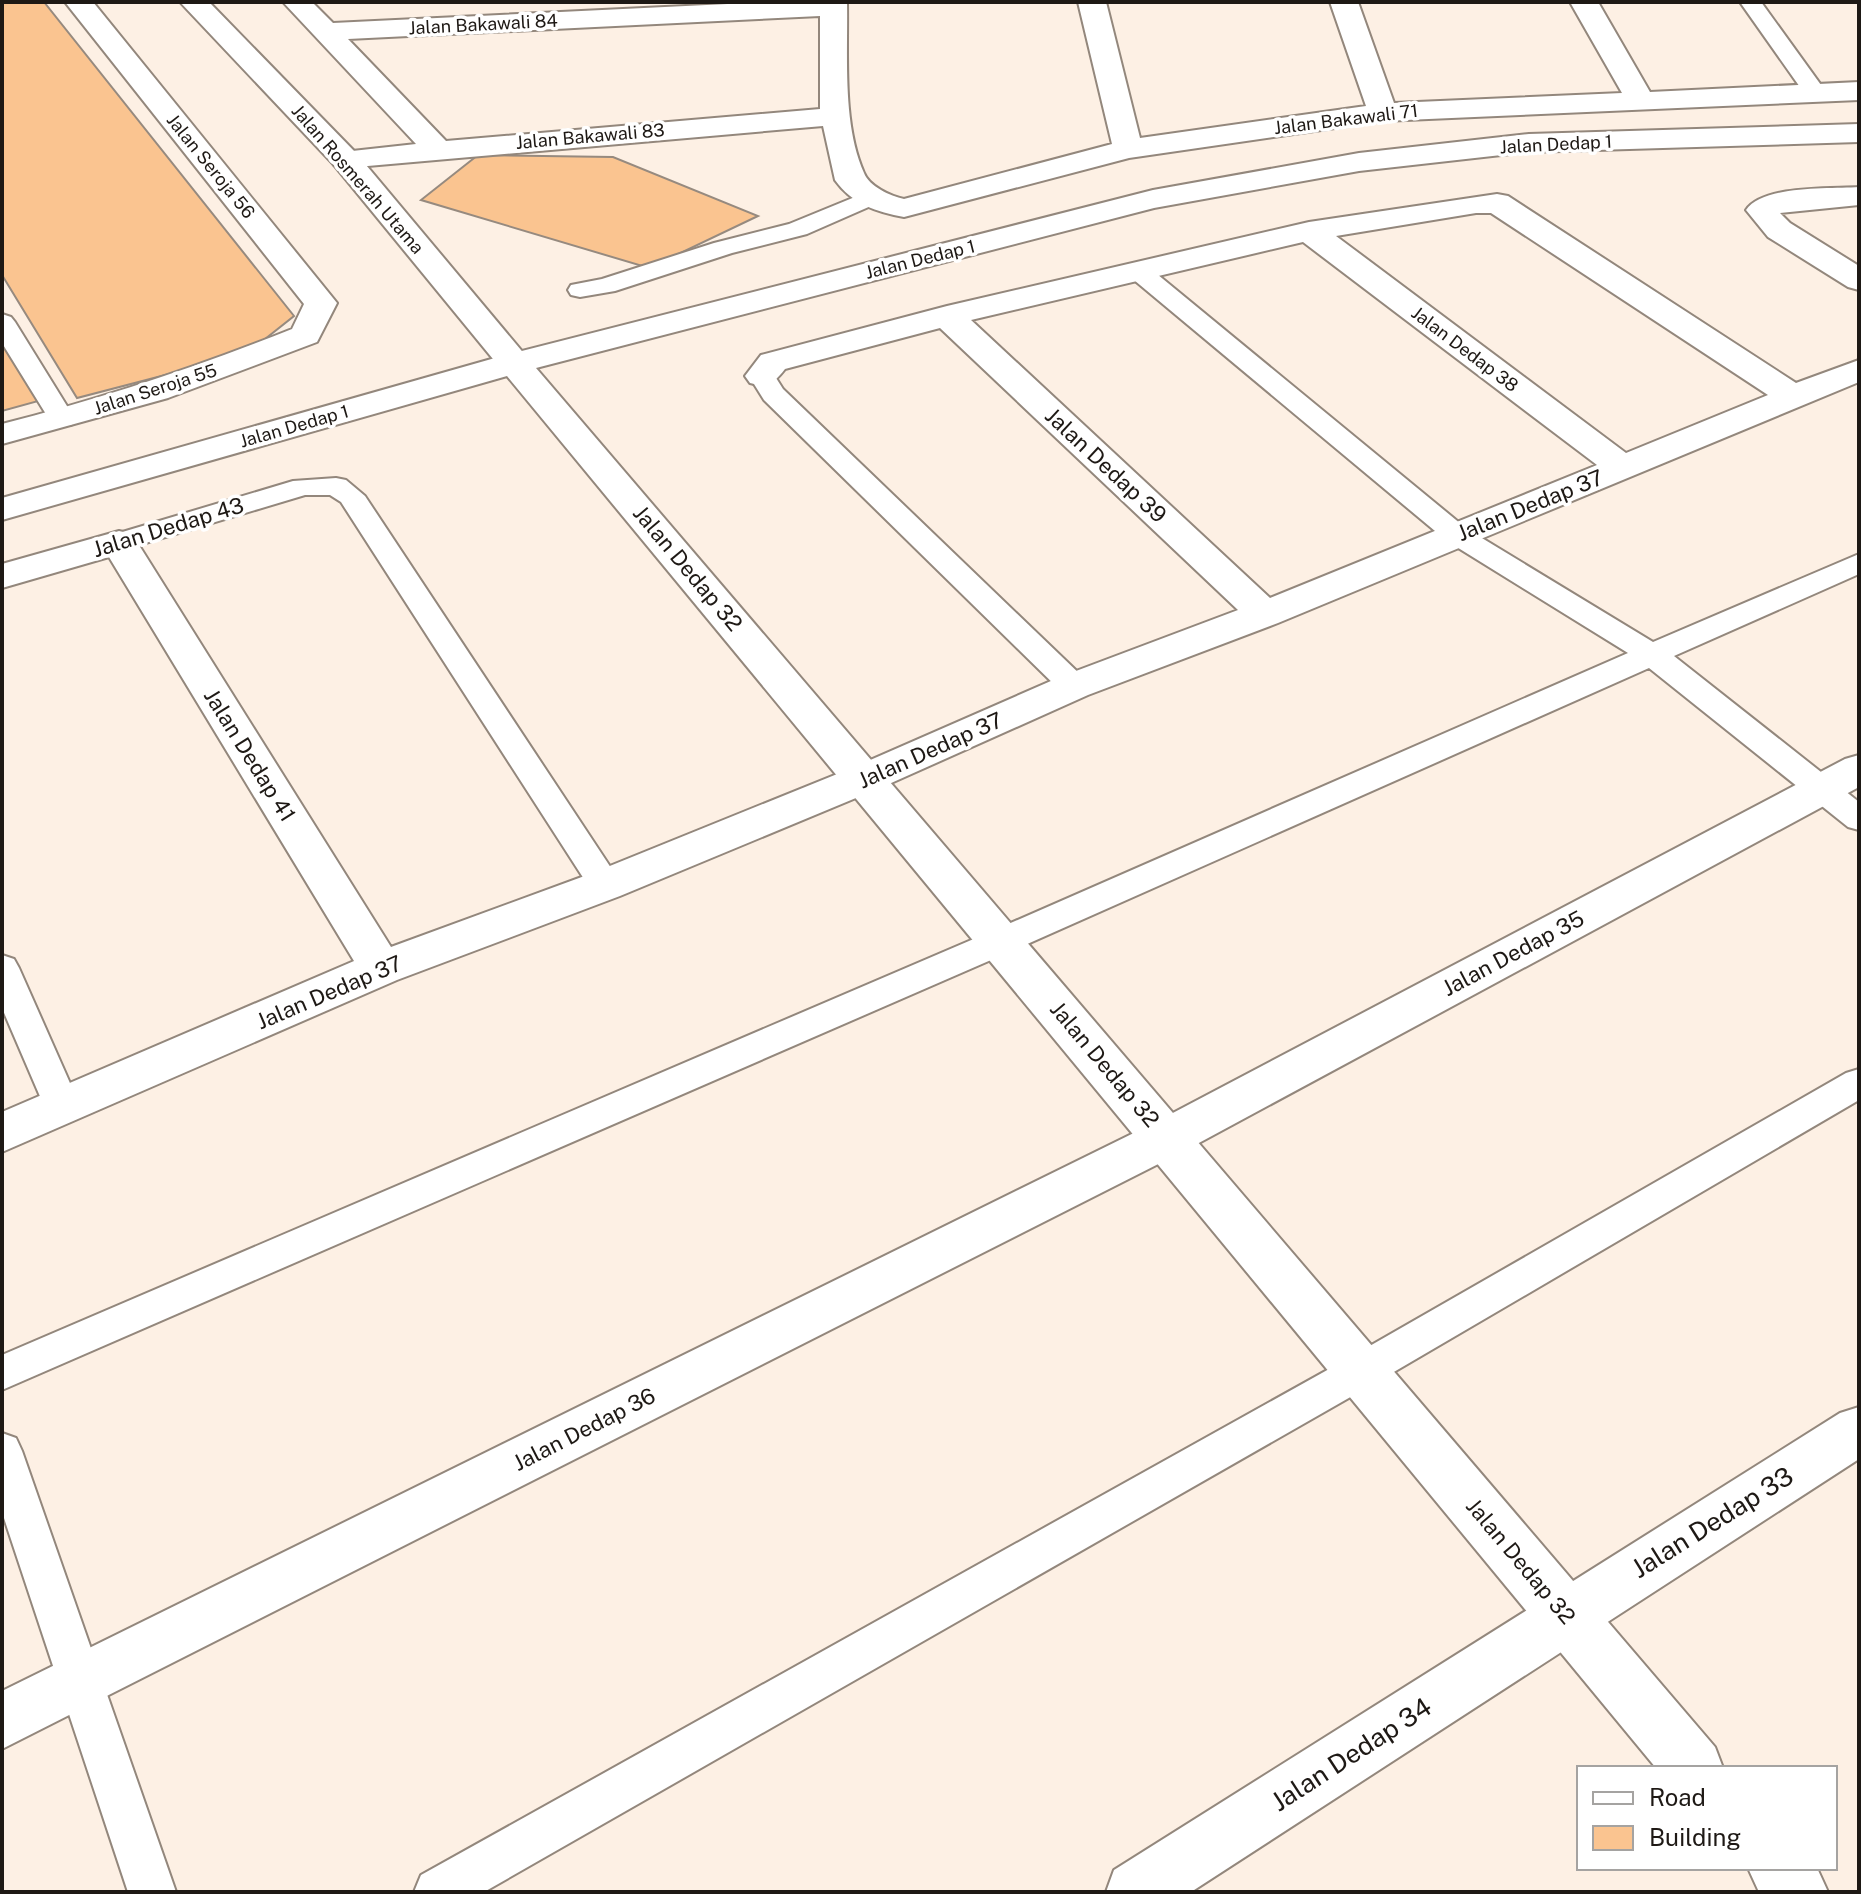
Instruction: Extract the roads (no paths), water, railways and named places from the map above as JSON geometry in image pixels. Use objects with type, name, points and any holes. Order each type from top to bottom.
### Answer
[{"type":"street","name":"Jalan Seroja 56","points":[[79,2],[321,303],[305,335]]},
{"type":"street","name":"Jalan Rosmerah Utama","points":[[194,2],[345,159],[514,363]]},
{"type":"street","points":[[297,2],[437,149]]},
{"type":"street","points":[[1092,2],[1128,149]]},
{"type":"street","points":[[1344,2],[1383,112]]},
{"type":"street","points":[[1584,2],[1639,98]]},
{"type":"street","points":[[833,4],[835,116],[861,188]]},
{"type":"street","name":"Jalan Bakawali 84","points":[[324,32],[833,4]]},
{"type":"street","name":"Jalan Bakawali 71","points":[[861,188],[881,204],[904,208],[1128,149],[1383,112],[1639,98],[1859,91]]},
{"type":"street","name":"Jalan Bakawali 83","points":[[345,159],[835,116]]},
{"type":"street","name":"Jalan Dedap 1","points":[[2,509],[514,363],[1153,199],[1359,162],[1529,143],[1859,133]]},
{"type":"street","points":[[1859,196],[1782,201],[1761,210],[1779,230],[1859,280]]},
{"type":"street","points":[[762,376],[773,362],[1137,270],[1309,231],[1497,203],[1794,397]]},
{"type":"street","name":"Jalan Dedap 38","points":[[1309,231],[1622,467]]},
{"type":"street","name":"Jalan Dedap 39","points":[[947,316],[1265,614]]},
{"type":"street","name":"Jalan Seroja 55","points":[[2,434],[62,419],[250,358],[305,335]]},
{"type":"street","name":"Jalan Dedap 32","points":[[514,363],[866,778],[1692,1766]]},
{"type":"street","name":"Jalan Dedap 37","points":[[2,1133],[381,968],[605,885],[866,778],[1074,686],[1265,614],[1859,370]]},
{"type":"street","name":"Jalan Dedap 43","points":[[2,576],[119,542]]},
{"type":"street","name":"Jalan Dedap 41","points":[[119,542],[381,968]]},
{"type":"street","name":"Jalan Dedap 35","points":[[1167,1138],[1841,779]]},
{"type":"street","name":"Jalan Dedap 36","points":[[2,1721],[1167,1138]]},
{"type":"street","name":"Jalan Dedap 33","points":[[1566,1615],[1859,1430]]},
{"type":"street","name":"Jalan Dedap 34","points":[[1136,1892],[1566,1615]]},
{"type":"street","points":[[1780,1870],[1798,1892]]},
{"type":"lane","points":[[1750,2],[1815,92]]},
{"type":"lane","points":[[580,290],[606,286],[723,248],[798,229],[861,188]]},
{"type":"lane","points":[[1137,270],[1457,535],[1651,654],[1841,779],[1859,819]]},
{"type":"lane","points":[[2,322],[62,419]]},
{"type":"lane","points":[[762,376],[773,394],[1074,686]]},
{"type":"lane","name":"Jalan Dedap 43","points":[[119,542],[303,487],[336,486],[351,496],[605,885]]},
{"type":"lane","points":[[2,1373],[1002,941],[1859,563]]},
{"type":"lane","points":[[2,968],[63,1108]]},
{"type":"lane","points":[[438,1892],[1361,1371],[1859,1083]]},
{"type":"lane","points":[[2,1451],[152,1892]]}]
